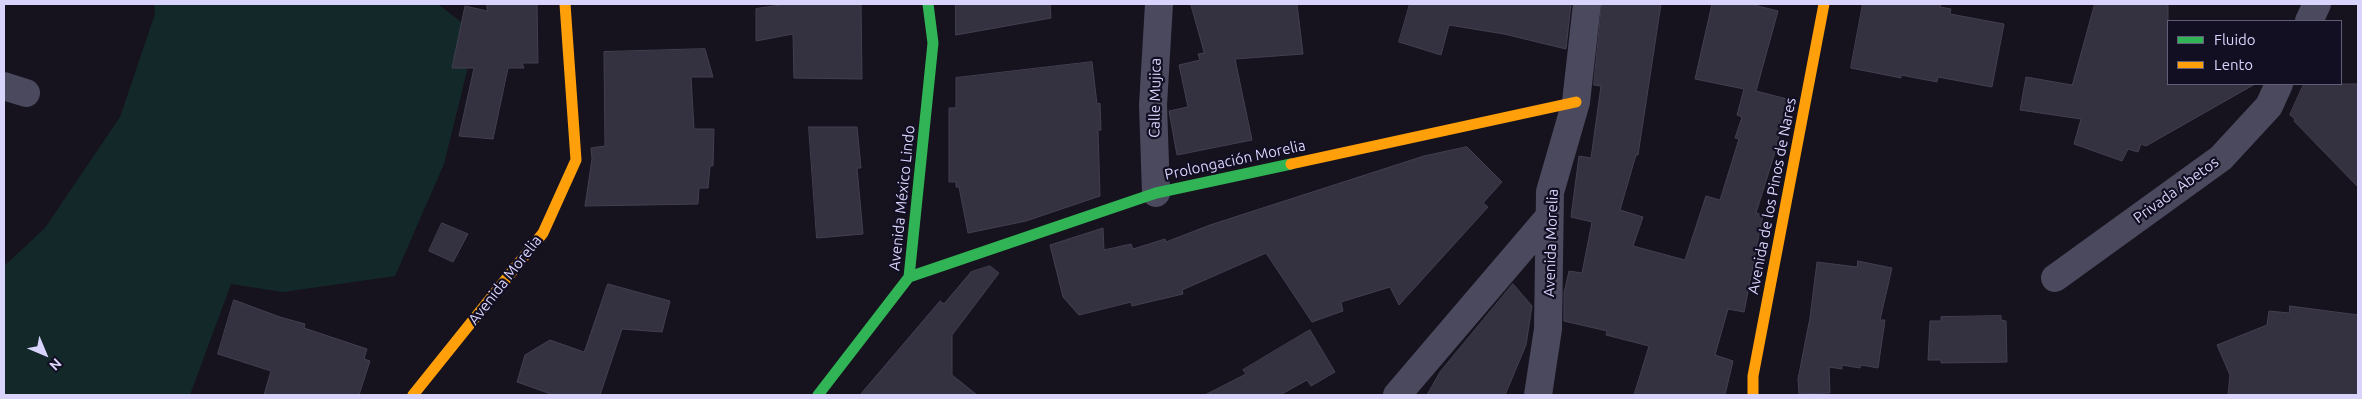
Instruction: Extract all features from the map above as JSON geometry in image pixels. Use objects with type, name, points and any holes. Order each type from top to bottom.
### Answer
[{"type":"street","name":"Avenida Morelia","points":[[413,395],[543,232],[576,160],[565,4]]},
{"type":"street","name":"Avenida México Lindo","points":[[818,395],[909,278],[934,43],[928,4]]},
{"type":"street","name":"Calle Mujica","points":[[1156,193],[1153,105],[1159,4]]},
{"type":"street","name":"Avenida Morelia","points":[[1538,395],[1548,329],[1550,192],[1576,102],[1587,4]]},
{"type":"street","name":"Avenida de los Pinos de Nares","points":[[1753,395],[1752,376],[1824,4]]},
{"type":"street","points":[[2310,20],[2318,4]]},
{"type":"street","name":"Privada Abetos","points":[[2055,278],[2221,158],[2269,106],[2279,85]]},
{"type":"street","name":"Prolongación Morelia","points":[[909,278],[1156,193],[1576,102]]},
{"type":"street","points":[[1397,395],[1549,217]]},
{"type":"green space","points":[[154,4],[438,4],[476,34],[444,164],[395,276],[283,292],[231,284],[190,395],[4,395],[4,266],[45,228],[120,117],[155,14]]},
{"type":"building","points":[[487,4],[537,4],[538,63],[522,63],[524,68],[508,68],[493,139],[459,136],[474,68],[452,68],[465,6],[487,11]]},
{"type":"building","points":[[787,4],[861,4],[862,79],[794,78],[793,34],[756,41],[756,9]]},
{"type":"building","points":[[956,4],[1050,4],[1051,18],[956,35]]},
{"type":"building","points":[[1191,4],[1297,4],[1303,54],[1235,59],[1252,140],[1177,155],[1169,111],[1188,107],[1179,65],[1200,60],[1198,54],[1204,53]]},
{"type":"building","points":[[1410,4],[1571,4],[1566,49],[1504,34],[1449,25],[1441,55],[1399,42]]},
{"type":"building","points":[[1602,4],[1661,4],[1638,155],[1636,155],[1620,210],[1643,217],[1633,246],[1685,260],[1706,196],[1720,200],[1739,139],[1735,138],[1742,117],[1737,115],[1744,89],[1695,79],[1712,4],[1750,4],[1778,11],[1756,91],[1787,99],[1776,149],[1756,213],[1763,215],[1744,312],[1728,309],[1715,355],[1733,361],[1725,395],[1634,395],[1649,346],[1606,335],[1607,331],[1564,321],[1564,293],[1569,271],[1582,273],[1592,222],[1571,217],[1579,156],[1591,158],[1601,86],[1594,85]]},
{"type":"building","points":[[1863,4],[1941,4],[1940,7],[1951,9],[1950,14],[2004,24],[1992,87],[1938,77],[1937,82],[1901,75],[1901,78],[1851,68]]},
{"type":"building","points":[[2095,4],[2168,4],[2167,85],[2253,85],[2146,146],[2141,144],[2138,152],[2128,149],[2122,161],[2074,144],[2081,119],[2020,110],[2026,77],[2072,85]]},
{"type":"building","points":[[705,49],[713,77],[691,77],[694,129],[714,129],[713,166],[710,166],[708,188],[699,188],[698,204],[585,206],[592,159],[591,148],[605,146],[604,52]]},
{"type":"building","points":[[1092,62],[1097,104],[1100,103],[1101,130],[1098,130],[1100,196],[1026,221],[968,233],[959,187],[956,187],[956,182],[949,182],[949,108],[956,108],[956,78]]},
{"type":"building","points":[[2358,84],[2358,187],[2294,121],[2295,119],[2290,115],[2304,85]]},
{"type":"building","points":[[809,127],[857,127],[861,168],[857,168],[863,234],[817,238]]},
{"type":"building","points":[[1467,147],[1502,182],[1483,203],[1488,207],[1399,305],[1390,287],[1341,302],[1343,311],[1312,322],[1266,253],[1182,290],[1183,294],[1132,306],[1131,302],[1079,315],[1063,297],[1050,245],[1103,228],[1104,250],[1131,244],[1133,249],[1165,239],[1166,242],[1210,225],[1424,156]]},
{"type":"building","points":[[442,223],[468,234],[453,262],[429,251]]},
{"type":"building","points":[[1858,261],[1892,268],[1880,320],[1885,320],[1878,368],[1861,365],[1860,368],[1842,365],[1842,369],[1829,367],[1830,393],[1799,394],[1798,379],[1810,318],[1817,262],[1857,267]]},
{"type":"building","points":[[990,266],[999,273],[952,335],[952,375],[977,395],[860,395],[940,301],[944,304],[971,272]]},
{"type":"building","points":[[608,284],[670,301],[662,332],[622,329],[600,395],[554,395],[517,382],[525,355],[550,340],[584,352]]},
{"type":"building","points":[[1513,284],[1532,306],[1526,345],[1505,395],[1427,395],[1440,372]]},
{"type":"building","points":[[234,300],[305,324],[304,328],[367,349],[364,359],[370,361],[359,395],[264,395],[271,371],[218,354]]},
{"type":"building","points":[[2290,306],[2358,315],[2358,395],[2228,395],[2230,375],[2217,345],[2267,325],[2269,311],[2289,313]]},
{"type":"building","points":[[2001,316],[2001,320],[2006,321],[2007,362],[1941,363],[1941,360],[1928,360],[1930,321],[1941,321],[1941,317]]},
{"type":"building","points":[[1310,330],[1335,372],[1311,386],[1307,380],[1280,395],[1205,395],[1246,374],[1243,370]]},
{"type":"traffic: fast","points":[[818,395],[909,277],[933,43],[928,4]]},
{"type":"traffic: fast","points":[[909,277],[1156,193],[1291,164]]},
{"type":"traffic: slow","points":[[413,395],[543,233],[576,160],[565,4]]},
{"type":"traffic: slow","points":[[1753,395],[1753,376],[1824,4]]},
{"type":"traffic: slow","points":[[1291,164],[1576,102]]}]
